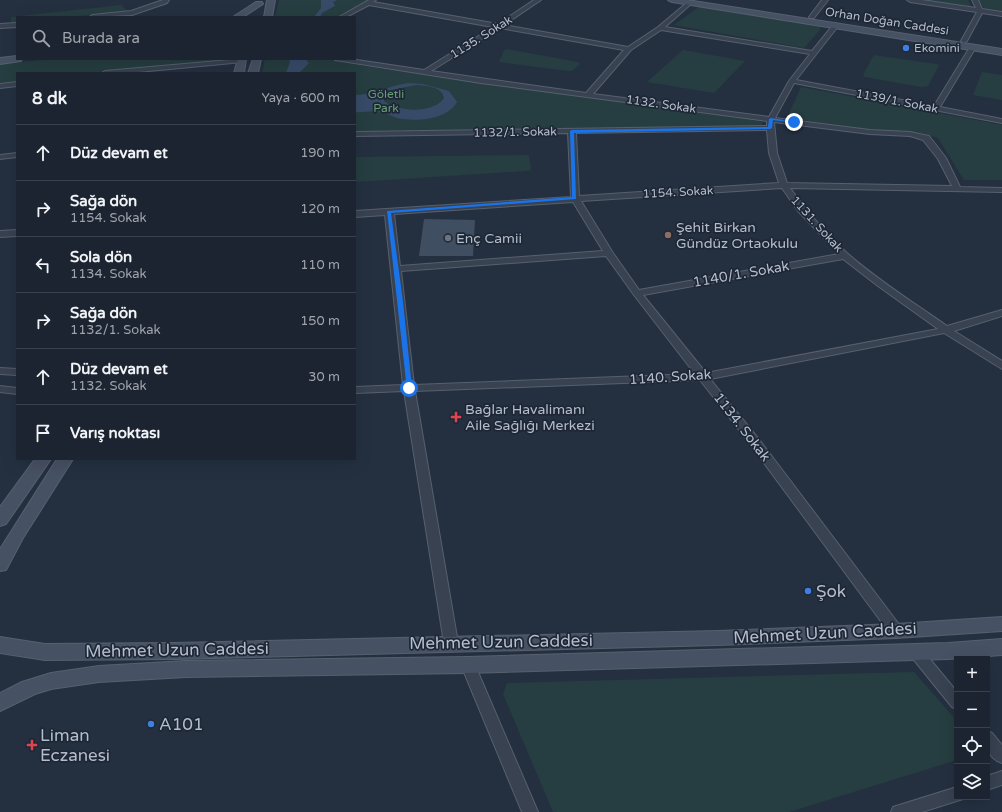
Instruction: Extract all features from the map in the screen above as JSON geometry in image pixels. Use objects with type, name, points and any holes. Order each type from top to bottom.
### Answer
[{"type":"main road","points":[[268,16],[271,0]]},
{"type":"main road","name":"Orhan Doğan Caddesi","points":[[672,0],[1002,52]]},
{"type":"main road","points":[[706,0],[1002,46]]},
{"type":"main road","points":[[238,16],[259,2]]},
{"type":"main road","points":[[255,16],[259,2]]},
{"type":"main road","points":[[0,55],[16,53]]},
{"type":"main road","points":[[0,61],[16,59]]},
{"type":"main road","points":[[239,72],[242,60]]},
{"type":"main road","points":[[253,72],[257,60]]},
{"type":"main road","points":[[0,520],[42,460]]},
{"type":"main road","points":[[0,565],[16,536],[64,460]]},
{"type":"main road","name":"Mehmet Uzun Caddesi","points":[[0,645],[45,652],[718,638],[1002,624]]},
{"type":"main road","points":[[0,703],[29,688],[51,681],[99,674],[186,669],[468,665],[1002,647]]},
{"type":"street","name":"1135. Sokak","points":[[424,73],[475,40],[500,27],[538,0]]},
{"type":"street","points":[[812,17],[825,0]]},
{"type":"street","points":[[910,0],[1002,14]]},
{"type":"street","points":[[975,0],[980,11]]},
{"type":"street","points":[[112,16],[132,15],[165,1]]},
{"type":"street","points":[[344,16],[371,1],[500,27],[629,49]]},
{"type":"street","points":[[588,94],[629,49],[660,28],[689,3]]},
{"type":"street","points":[[964,41],[980,11]]},
{"type":"street","points":[[0,26],[16,25]]},
{"type":"street","points":[[771,123],[792,81],[836,25]]},
{"type":"street","points":[[660,28],[813,53]]},
{"type":"street","points":[[936,108],[973,47]]},
{"type":"street","points":[[116,72],[242,60]]},
{"type":"street","name":"1132. Sokak","points":[[343,60],[424,73],[588,94],[771,123],[922,136],[926,138],[942,158],[957,188]]},
{"type":"street","name":"1139/1. Sokak","points":[[792,81],[1002,120]]},
{"type":"street","points":[[0,86],[16,84]]},
{"type":"street","name":"1132/1. Sokak","points":[[356,134],[572,131],[771,123]]},
{"type":"street","name":"1131. Sokak","points":[[771,123],[773,153],[784,185],[801,209],[845,256],[881,284],[946,330],[1002,366]]},
{"type":"street","name":"1134. Sokak","points":[[572,131],[575,198],[609,253],[637,293],[757,445],[896,630]]},
{"type":"street","points":[[0,157],[16,155]]},
{"type":"street","name":"1154. Sokak","points":[[356,214],[784,185],[1002,190]]},
{"type":"street","points":[[388,212],[409,388],[451,643]]},
{"type":"street","points":[[0,234],[16,233]]},
{"type":"street","points":[[396,269],[609,253]]},
{"type":"street","name":"1140/1. Sokak","points":[[637,293],[845,256]]},
{"type":"street","name":"1140. Sokak","points":[[356,390],[703,377],[946,330],[1002,313]]},
{"type":"street","points":[[0,371],[16,372]]},
{"type":"street","points":[[0,389],[16,391]]},
{"type":"street","points":[[915,651],[954,699]]},
{"type":"street","points":[[468,665],[530,812]]},
{"type":"street","points":[[990,742],[1002,756]]},
{"type":"street","points":[[990,782],[1002,778]]},
{"type":"street","points":[[899,812],[954,795]]},
{"type":"green space","points":[[279,0],[368,0],[340,16],[275,16]]},
{"type":"green space","points":[[924,0],[968,0],[971,6],[968,6]]},
{"type":"green space","points":[[978,0],[1002,0],[1002,11],[984,8]]},
{"type":"green space","points":[[122,5],[127,11],[79,16],[20,16]]},
{"type":"green space","points":[[699,7],[816,25],[820,27],[820,30],[804,48],[674,25]]},
{"type":"green space","points":[[16,16],[16,23],[11,24],[11,17]]},
{"type":"green space","points":[[507,49],[578,62],[580,64],[572,71],[568,71],[499,62],[504,50]]},
{"type":"green space","points":[[683,50],[745,61],[714,93],[647,82]]},
{"type":"green space","points":[[874,55],[939,65],[928,86],[921,87],[865,77],[863,75]]},
{"type":"green space","points":[[42,60],[223,60],[102,72],[16,72],[16,81],[0,83],[0,64]]},
{"type":"green space","name":"Göletli Park","points":[[265,60],[333,60],[369,67],[763,122],[761,126],[752,127],[356,131],[356,72],[262,72]]},
{"type":"green space","points":[[982,72],[1002,75],[1002,100],[973,95]]},
{"type":"green space","points":[[801,87],[1002,125],[1002,180],[964,180],[938,138],[922,133],[868,129],[787,118]]},
{"type":"green space","points":[[527,155],[529,156],[531,170],[356,182],[356,157]]},
{"type":"green space","points":[[914,672],[954,718],[954,761],[789,812],[553,812],[503,694],[507,683]]},
{"type":"water","points":[[321,0],[337,0],[333,2],[335,6],[322,13],[320,16],[315,16],[321,8]]},
{"type":"water","points":[[289,60],[306,60],[309,63],[300,72],[286,72]]},
{"type":"water","points":[[402,84],[423,84],[449,91],[457,102],[446,113],[439,116],[413,120],[397,118],[377,111],[356,112],[356,95]],"holes":[[[416,85],[429,86],[440,91],[444,98],[432,107],[415,110],[406,109],[390,105],[384,101],[383,97],[391,90]]]},
{"type":"building","name":"Enç Camii","points":[[424,219],[475,220],[473,256],[419,256]]},
{"type":"place","name":"Ekomini","points":[[906,48]]},
{"type":"place","name":"Şehit Birkan Gündüz Ortaokulu","points":[[668,235]]},
{"type":"place","name":"Enç Camii","points":[[448,238]]},
{"type":"place","name":"Bağlar Havalimanı Aile Sağlığı Merkezi","points":[[456,417]]},
{"type":"place","name":"Şok","points":[[808,591]]},
{"type":"place","name":"A101","points":[[151,724]]},
{"type":"place","name":"Liman Eczanesi","points":[[32,745]]},
{"type":"route","points":[[409,388],[400,301],[388,212],[575,198],[572,131],[770,128],[771,119],[794,122]]}]
